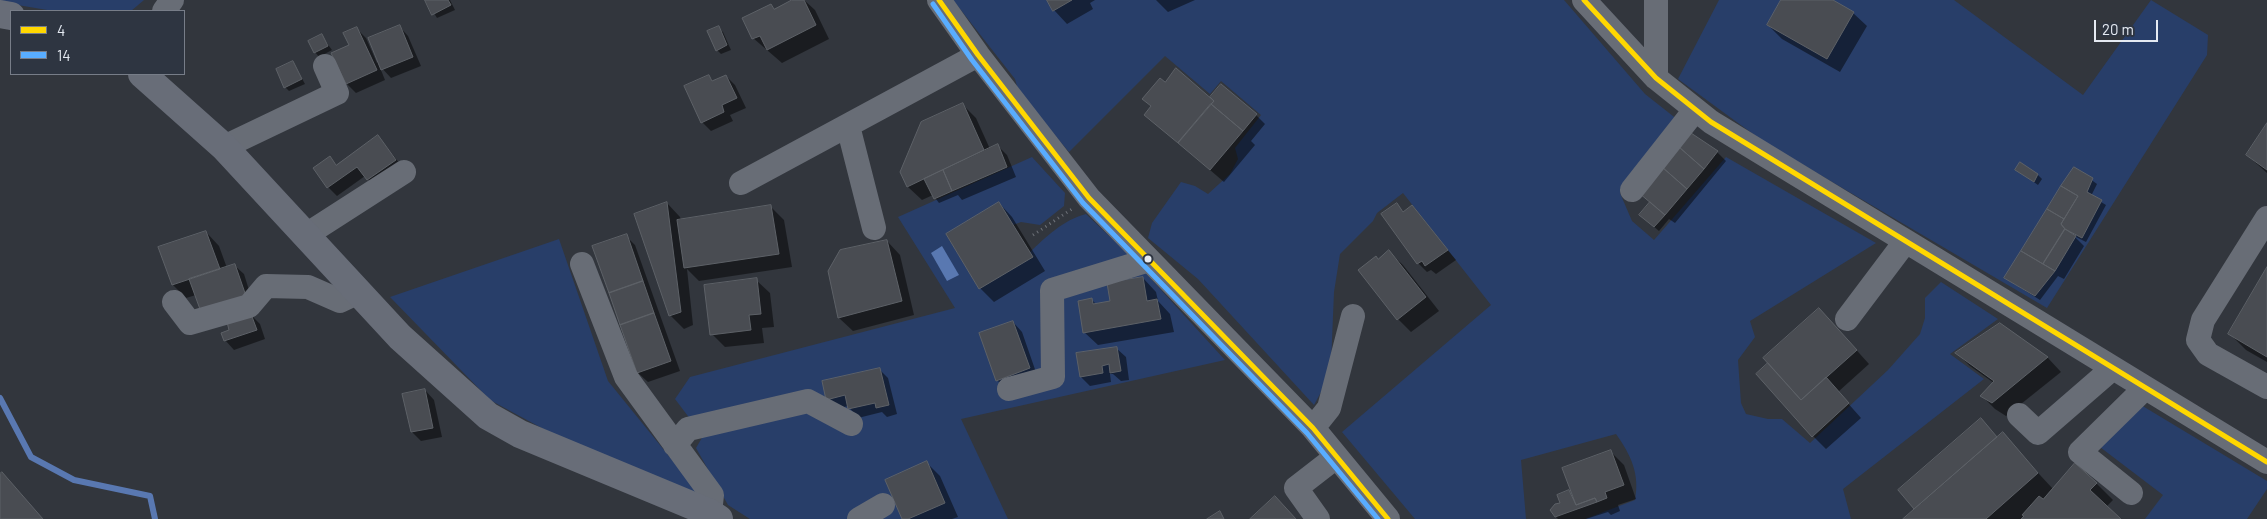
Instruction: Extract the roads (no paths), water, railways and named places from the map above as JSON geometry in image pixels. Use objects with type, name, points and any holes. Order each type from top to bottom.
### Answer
[{"type":"main road","points":[[143,75],[224,147],[400,337],[488,416],[520,434],[715,516]]},
{"type":"street","points":[[939,0],[978,55],[1089,198],[1313,428],[1388,519]]},
{"type":"street","points":[[1656,0],[1656,78]]},
{"type":"street","points":[[1586,1],[1656,78],[1711,122],[1778,165],[2267,462]]},
{"type":"street","points":[[741,184],[978,55]]},
{"type":"street","points":[[224,147],[337,93],[325,66]]},
{"type":"street","points":[[1632,190],[1695,110]]},
{"type":"street","points":[[848,126],[874,228]]},
{"type":"street","points":[[306,235],[404,172]]},
{"type":"street","points":[[2267,218],[2203,320],[2198,340],[2208,354],[2267,387]]},
{"type":"street","points":[[1847,319],[1906,242]]},
{"type":"street","points":[[1010,389],[1053,377],[1052,290],[1149,260]]},
{"type":"street","points":[[582,264],[626,378],[712,495],[715,516]]},
{"type":"street","points":[[174,302],[190,323],[249,306],[266,286],[308,287],[340,301],[359,292]]},
{"type":"street","points":[[1313,428],[1329,408],[1353,316]]},
{"type":"street","points":[[2020,416],[2038,433],[2113,368]]},
{"type":"street","points":[[2131,493],[2080,452],[2145,388]]},
{"type":"street","points":[[675,445],[688,429],[808,401],[851,424]]},
{"type":"street","points":[[1318,519],[1296,488],[1336,457]]},
{"type":"street","points":[[859,519],[883,505]]},
{"type":"waterway","points":[[0,398],[31,457],[74,480],[150,496],[155,519]]}]
